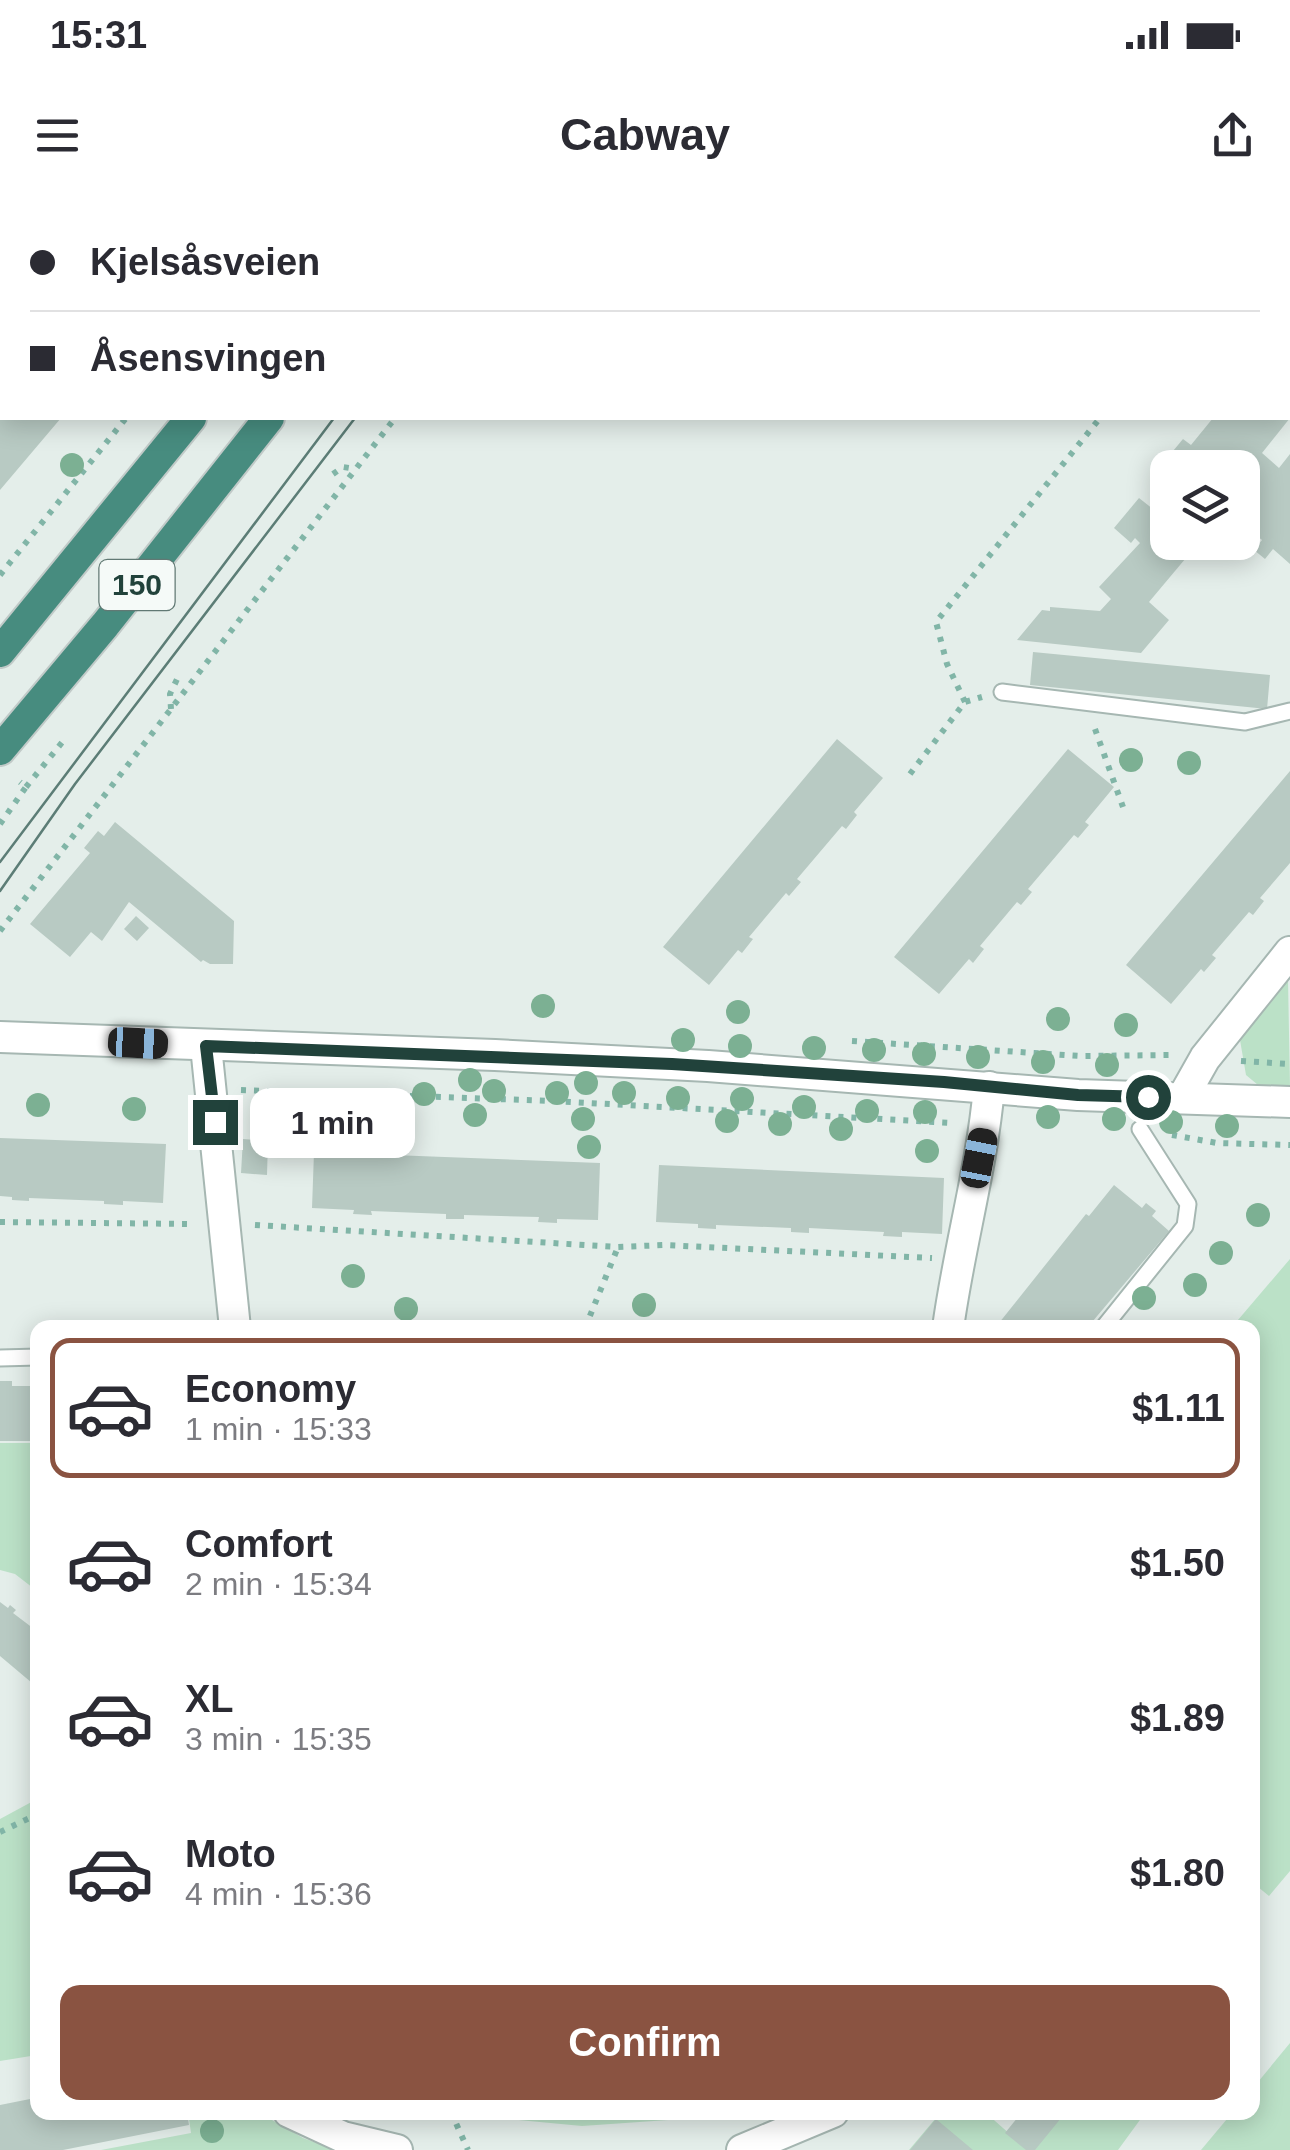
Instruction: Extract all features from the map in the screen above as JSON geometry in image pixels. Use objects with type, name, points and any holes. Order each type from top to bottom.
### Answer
[{"type":"highway","name":"150","points":[[0,652],[189,420]]},
{"type":"highway","name":"150","points":[[0,750],[267,420]]},
{"type":"street","points":[[1183,1098],[1205,1058],[1290,952]]},
{"type":"street","points":[[0,1037],[482,1054],[727,1067],[1078,1095],[1290,1102]]},
{"type":"street","points":[[206,1046],[235,1320]]},
{"type":"street","points":[[949,1320],[986,1124],[989,1087]]},
{"type":"street","points":[[306,2120],[343,2137],[397,2150]]},
{"type":"street","points":[[742,2150],[814,2120]]},
{"type":"lane","points":[[1002,692],[1245,722],[1290,711]]},
{"type":"lane","points":[[1109,1320],[1184,1226],[1188,1204],[1140,1129]]},
{"type":"lane","points":[[0,1358],[30,1356]]},
{"type":"path","points":[[0,575],[124,420]]},
{"type":"path","points":[[0,931],[393,420]]},
{"type":"path","points":[[910,774],[965,702],[947,664],[936,622],[1098,420]]},
{"type":"path","points":[[333,474],[343,467],[356,469]]},
{"type":"path","points":[[171,709],[170,694],[180,673]]},
{"type":"path","points":[[1086,704],[1123,807]]},
{"type":"path","points":[[0,824],[23,785],[64,740]]},
{"type":"path","points":[[211,1089],[553,1100],[986,1124]]},
{"type":"path","points":[[1140,1129],[1217,1143],[1290,1145]]},
{"type":"path","points":[[0,1222],[224,1224],[618,1246],[958,1259]]},
{"type":"path","points":[[588,1320],[618,1246]]},
{"type":"path","points":[[0,1832],[30,1818]]},
{"type":"path","points":[[455,2120],[468,2150]]},
{"type":"green space","points":[[1288,979],[1290,1087],[1258,1085],[1246,1075],[1240,1040],[1247,1024]]},
{"type":"green space","points":[[1290,1259],[1290,1871],[1269,1896],[1260,1889],[1260,1320],[1238,1320]]},
{"type":"green space","points":[[0,1443],[30,1443],[30,1586],[15,1574],[0,1570]]},
{"type":"green space","points":[[30,1803],[30,2056],[0,2061],[0,1819]]},
{"type":"green space","points":[[1290,2043],[1290,2150],[1201,2150],[1226,2120],[1260,2120],[1260,2079]]},
{"type":"green space","points":[[189,2120],[272,2120],[303,2138],[336,2150],[101,2150],[191,2133]]},
{"type":"green space","points":[[519,2120],[668,2120],[582,2126]]},
{"type":"green space","points":[[934,2120],[994,2120],[1028,2150],[909,2150]]},
{"type":"green space","points":[[1055,2120],[1140,2120],[1118,2150],[1029,2150]]},
{"type":"building","points":[[0,420],[59,420],[0,490]]},
{"type":"building","points":[[1211,420],[1288,420],[1262,453],[1279,468],[1290,454],[1290,564],[1273,549],[1265,559],[1260,555],[1260,450],[1174,450],[1183,439],[1191,445]]},
{"type":"building","points":[[1139,498],[1150,507],[1150,560],[1184,560],[1149,602],[1169,620],[1141,653],[1017,640],[1042,610],[1050,611],[1050,607],[1100,611],[1111,599],[1099,587],[1140,543],[1135,538],[1131,543],[1114,528]]},
{"type":"building","points":[[1033,652],[1270,675],[1267,709],[1030,685]]},
{"type":"building","points":[[837,739],[883,778],[854,812],[857,815],[846,829],[842,826],[797,879],[801,882],[789,896],[786,893],[749,937],[753,939],[742,953],[738,950],[709,985],[663,947]]},
{"type":"building","points":[[1068,749],[1114,787],[1085,822],[1089,825],[1078,838],[1074,835],[1028,889],[1032,892],[1021,905],[1017,902],[980,946],[984,949],[973,963],[969,959],[939,994],[894,957]]},
{"type":"building","points":[[1290,771],[1290,863],[1260,898],[1264,901],[1253,915],[1249,912],[1212,955],[1216,958],[1204,972],[1201,969],[1171,1004],[1126,965]]},
{"type":"building","points":[[115,822],[234,921],[233,964],[201,962],[129,902],[102,941],[91,932],[70,957],[30,924],[90,853],[84,848],[98,831],[104,836]]},
{"type":"building","points":[[136,916],[149,928],[137,941],[124,929]]},
{"type":"building","points":[[0,1138],[166,1144],[163,1203],[29,1201],[0,1196]]},
{"type":"building","points":[[243,1139],[268,1141],[267,1175],[241,1173]]},
{"type":"building","points":[[314,1152],[600,1163],[598,1220],[557,1219],[557,1223],[538,1222],[539,1217],[464,1215],[464,1219],[446,1219],[446,1214],[371,1211],[372,1215],[312,1208]]},
{"type":"building","points":[[659,1165],[944,1178],[942,1234],[902,1232],[902,1237],[883,1236],[884,1232],[809,1228],[809,1233],[791,1232],[791,1228],[716,1225],[716,1229],[656,1222]]},
{"type":"building","points":[[1114,1185],[1142,1208],[1146,1203],[1156,1211],[1152,1216],[1169,1231],[1094,1320],[1001,1320],[1086,1214],[1089,1216]]},
{"type":"building","points":[[0,1381],[30,1386],[30,1441],[0,1441]]},
{"type":"building","points":[[0,1602],[8,1608],[10,1605],[16,1610],[13,1613],[30,1626],[30,1681],[0,1656]]},
{"type":"building","points":[[30,2099],[30,2120],[188,2120],[189,2125],[63,2150],[0,2150],[0,2105]]},
{"type":"building","points":[[937,2120],[973,2150],[910,2150]]},
{"type":"building","points":[[1016,2120],[1059,2120],[1035,2150],[1026,2150],[1005,2133]]},
{"type":"tram line","points":[[0,862],[332,420]]},
{"type":"tram line","points":[[0,891],[75,784],[353,420]]},
{"type":"route","points":[[215,1122],[206,1046],[672,1064],[1148,1097]]}]
